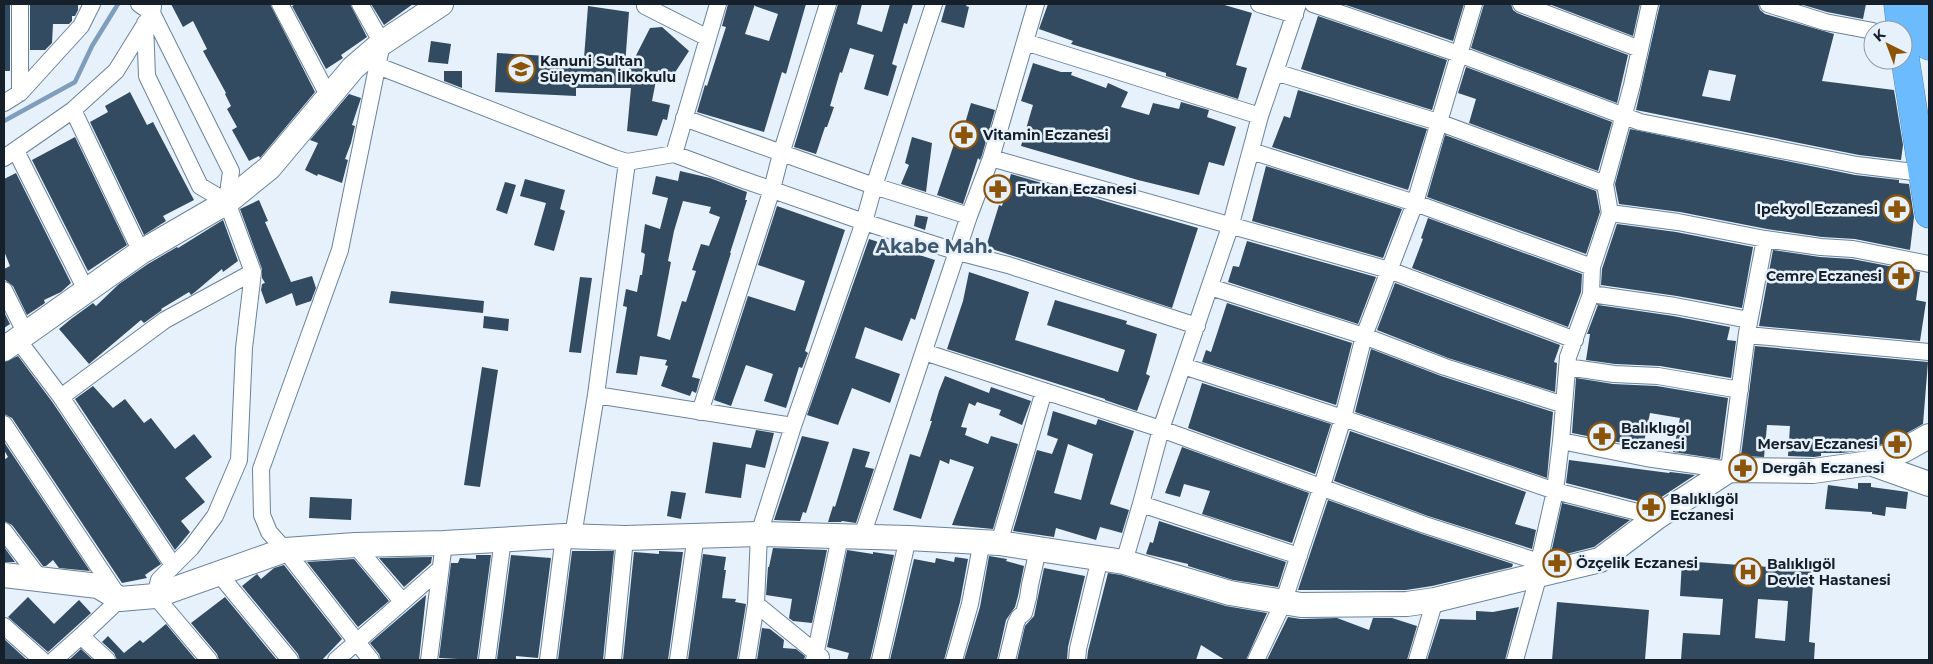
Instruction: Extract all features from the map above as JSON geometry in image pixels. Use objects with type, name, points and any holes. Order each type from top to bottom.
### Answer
[{"type":"highway","points":[[1898,4],[1900,20]]},
{"type":"highway","points":[[1922,4],[1929,46]]},
{"type":"highway","points":[[1907,70],[1929,214]]},
{"type":"street","points":[[20,4],[20,93]]},
{"type":"street","points":[[81,4],[81,26]]},
{"type":"street","points":[[4,103],[20,93],[81,26],[92,4]]},
{"type":"street","points":[[280,4],[328,95]]},
{"type":"street","points":[[360,4],[382,43],[340,250],[261,469],[262,515],[269,532],[371,660]]},
{"type":"street","points":[[16,341],[141,252],[227,202],[268,168],[328,95],[353,68],[382,43],[441,4]]},
{"type":"street","points":[[646,4],[645,6],[708,38]]},
{"type":"street","points":[[674,154],[718,4]]},
{"type":"street","points":[[700,412],[772,189],[781,154],[828,4]]},
{"type":"street","points":[[747,660],[756,604],[759,534],[793,426],[864,222],[934,4]]},
{"type":"street","points":[[756,604],[818,658],[851,537],[924,352],[969,216],[991,158],[1036,4]]},
{"type":"street","points":[[1124,562],[1142,504],[1161,429],[1231,224],[1260,116],[1297,9],[1259,4]]},
{"type":"street","points":[[1313,4],[1459,54],[1623,114],[1640,122],[1857,165],[1922,173]]},
{"type":"street","points":[[1256,660],[1283,602],[1322,486],[1343,418],[1364,336],[1415,203],[1474,4]]},
{"type":"street","points":[[1521,4],[1640,49]]},
{"type":"street","points":[[1515,660],[1539,568],[1555,491],[1562,441],[1568,357],[1591,294],[1592,267],[1610,212],[1605,184],[1650,4]]},
{"type":"street","points":[[1768,4],[1825,22],[1863,29]]},
{"type":"street","points":[[147,11],[147,76],[200,186],[227,202]]},
{"type":"street","points":[[86,290],[10,154],[73,110],[116,71],[147,11]]},
{"type":"street","points":[[147,11],[231,171],[227,202],[253,272],[244,348],[239,460],[215,516],[191,548],[159,580],[155,596]]},
{"type":"street","points":[[1025,42],[1260,116]]},
{"type":"street","points":[[378,66],[627,162],[674,154],[864,222],[958,252],[1008,265],[1197,326]]},
{"type":"street","points":[[1275,72],[1438,122],[1605,184]]},
{"type":"street","points":[[73,110],[141,252]]},
{"type":"street","points":[[684,118],[874,186],[969,216]]},
{"type":"street","points":[[1251,151],[1415,203],[1592,267]]},
{"type":"street","points":[[991,158],[1389,270],[1575,340]]},
{"type":"street","points":[[548,660],[568,536],[596,395],[627,162]]},
{"type":"street","points":[[1610,212],[1678,222],[1765,239],[1821,247],[1853,249],[1929,264]]},
{"type":"street","points":[[4,575],[98,586],[120,599],[155,596],[285,550],[355,544],[444,543],[568,536],[625,538],[759,534],[991,542],[1124,562],[1230,593],[1301,605],[1407,604],[1435,600],[1539,568],[1600,560],[1658,517],[1728,470],[1748,328],[1765,239]]},
{"type":"street","points":[[61,397],[165,320],[253,272]]},
{"type":"street","points":[[1210,287],[1364,336],[1445,367],[1564,405]]},
{"type":"street","points":[[4,290],[16,341],[61,397],[173,564]]},
{"type":"street","points":[[1591,294],[1675,306],[1748,328],[1929,352]]},
{"type":"street","points":[[924,352],[1161,429],[1322,486],[1539,568]]},
{"type":"street","points":[[1183,366],[1343,418],[1555,491],[1658,517]]},
{"type":"street","points":[[1567,367],[1614,374],[1658,376],[1740,390]]},
{"type":"street","points":[[954,660],[970,604],[1044,392]]},
{"type":"street","points":[[596,395],[793,426]]},
{"type":"street","points":[[4,424],[120,599]]},
{"type":"street","points":[[1562,441],[1646,458],[1728,470],[1813,470],[1870,463],[1904,450],[1929,436]]},
{"type":"street","points":[[1870,463],[1929,484]]},
{"type":"street","points":[[1142,504],[1298,556]]},
{"type":"street","points":[[4,531],[41,580]]},
{"type":"street","points":[[678,660],[696,536]]},
{"type":"street","points":[[612,660],[625,538]]},
{"type":"street","points":[[880,660],[908,538]]},
{"type":"street","points":[[487,660],[503,539]]},
{"type":"street","points":[[429,660],[444,543]]},
{"type":"street","points":[[355,544],[402,601]]},
{"type":"street","points":[[1007,660],[1016,623],[1024,613],[1038,549]]},
{"type":"street","points":[[1077,660],[1100,558]]},
{"type":"street","points":[[336,660],[440,569]]},
{"type":"street","points":[[219,574],[290,660]]},
{"type":"street","points":[[155,596],[209,660]]},
{"type":"street","points":[[54,660],[120,599]]},
{"type":"street","points":[[1417,660],[1435,600]]},
{"type":"street","points":[[4,626],[42,660]]},
{"type":"street","points":[[81,636],[107,660]]},
{"type":"building","points":[[4,4],[10,4],[10,71],[4,71]]},
{"type":"building","points":[[30,4],[78,4],[78,10],[75,16],[72,16],[72,21],[69,24],[53,24],[52,43],[45,50],[30,50]]},
{"type":"building","points":[[171,4],[270,4],[315,92],[260,158],[259,156],[249,161],[232,130],[237,127],[227,109],[231,106],[203,51],[207,49],[193,21],[183,27]]},
{"type":"building","points":[[296,4],[350,4],[367,37],[341,55],[343,58],[326,69],[292,6]]},
{"type":"building","points":[[371,4],[413,4],[384,25]]},
{"type":"building","points":[[728,4],[755,4],[806,4],[786,74],[782,72],[764,132],[697,112],[726,27],[722,26]],"holes":[[[755,4],[755,6],[778,14],[769,41],[745,34]]]},
{"type":"building","points":[[838,4],[862,4],[857,24],[882,32],[890,4],[913,4],[907,24],[904,23],[892,64],[897,66],[888,96],[864,89],[874,55],[850,48],[842,73],[840,72],[830,106],[834,107],[816,154],[794,147]]},
{"type":"building","points":[[946,4],[967,4],[966,6],[969,7],[964,28],[941,22]]},
{"type":"building","points":[[1048,4],[1221,4],[1252,13],[1236,65],[1247,68],[1238,99],[1166,76],[1166,73],[1071,44],[1073,41],[1039,29]]},
{"type":"building","points":[[1343,4],[1464,4],[1453,41]]},
{"type":"building","points":[[1484,4],[1511,4],[1513,10],[1517,13],[1628,55],[1617,103],[1471,48]]},
{"type":"building","points":[[1549,4],[1640,4],[1633,36]]},
{"type":"building","points":[[1660,4],[1758,4],[1760,10],[1765,14],[1834,34],[1822,81],[1894,90],[1903,145],[1901,160],[1859,155],[1636,110]],"holes":[[[1709,70],[1736,75],[1730,101],[1702,96]]]},
{"type":"building","points":[[1800,4],[1866,4],[1863,19],[1827,12]]},
{"type":"building","points":[[588,6],[629,12],[624,79],[650,28],[662,27],[689,51],[674,74],[658,70],[652,101],[670,105],[667,120],[663,119],[657,136],[627,131],[631,88],[576,88],[576,96],[495,92],[497,53],[584,58]]},
{"type":"building","points":[[1318,16],[1447,60],[1432,110],[1301,69]]},
{"type":"building","points":[[431,41],[451,44],[448,64],[428,62]]},
{"type":"building","points":[[1033,63],[1061,72],[1072,72],[1071,75],[1106,88],[1108,83],[1128,92],[1121,107],[1149,115],[1153,103],[1179,109],[1181,102],[1209,110],[1207,117],[1236,127],[1224,166],[1209,162],[1199,195],[1138,180],[1021,146],[1033,105],[1021,101]]},
{"type":"building","points":[[1466,67],[1612,122],[1598,171],[1469,123],[1476,99],[1458,93]]},
{"type":"building","points":[[444,71],[462,71],[462,88],[444,81]]},
{"type":"building","points":[[1298,90],[1427,129],[1408,190],[1272,147],[1284,116],[1290,118]]},
{"type":"building","points":[[130,92],[147,125],[153,122],[194,200],[163,216],[166,221],[144,235],[90,122],[108,112],[105,106]]},
{"type":"building","points":[[349,94],[361,98],[352,125],[355,126],[345,159],[348,160],[342,183],[318,174],[317,176],[305,170],[318,143],[310,140]]},
{"type":"building","points":[[971,103],[995,110],[982,155],[980,160],[978,158],[963,204],[937,195],[959,129],[963,130]]},
{"type":"building","points":[[1630,129],[1855,175],[1899,180],[1899,183],[1909,184],[1914,217],[1910,250],[1855,239],[1822,237],[1767,229],[1680,212],[1619,204],[1615,184]]},
{"type":"building","points":[[1445,135],[1596,191],[1600,212],[1586,254],[1427,197]]},
{"type":"building","points":[[75,137],[127,245],[88,271],[32,160]]},
{"type":"building","points":[[912,137],[932,143],[926,192],[901,184],[909,165],[905,163]]},
{"type":"building","points":[[1266,166],[1402,209],[1383,258],[1252,221]]},
{"type":"building","points":[[680,171],[710,178],[747,192],[745,200],[747,200],[692,377],[700,379],[696,393],[692,391],[690,396],[661,386],[668,366],[665,365],[667,360],[640,356],[637,375],[616,373],[627,307],[623,306],[626,289],[637,292],[640,275],[642,275],[645,254],[641,252],[645,224],[660,229],[668,198],[652,194],[656,176],[678,181]],"holes":[[[683,201],[711,207],[709,213],[720,217],[709,246],[701,244],[692,270],[696,271],[686,302],[682,301],[670,340],[657,336],[671,262],[668,261]]]},
{"type":"building","points":[[16,173],[71,283],[61,292],[44,300],[45,303],[27,315],[13,286],[4,279],[4,269],[10,266],[4,251],[4,179]]},
{"type":"building","points":[[1011,174],[1198,228],[1172,308],[986,247],[999,205],[1002,206]]},
{"type":"building","points":[[525,179],[565,190],[560,209],[565,211],[554,251],[534,245],[546,203],[520,196]]},
{"type":"building","points":[[505,182],[516,185],[507,214],[496,210]]},
{"type":"building","points":[[259,200],[268,221],[265,222],[291,282],[312,276],[316,288],[311,301],[296,306],[292,293],[266,304],[261,290],[262,284],[265,283],[262,278],[262,269],[240,209]]},
{"type":"building","points":[[777,206],[845,230],[805,351],[808,353],[802,368],[799,367],[786,408],[764,401],[773,374],[746,365],[731,406],[714,400],[748,296],[795,311],[805,281],[758,265]]},
{"type":"building","points":[[916,215],[928,217],[925,230],[914,226]]},
{"type":"building","points":[[1428,218],[1582,274],[1581,292],[1568,327],[1412,268],[1423,239],[1421,238]]},
{"type":"building","points":[[223,220],[238,261],[223,272],[222,269],[191,295],[189,292],[161,309],[144,323],[141,320],[89,364],[59,329],[93,303],[96,306],[119,284],[148,264]]},
{"type":"building","points":[[1617,224],[1676,232],[1753,247],[1742,308],[1601,285],[1602,269]]},
{"type":"building","points":[[869,239],[935,260],[915,320],[911,318],[902,341],[865,327],[855,358],[900,374],[890,403],[852,388],[838,425],[807,415]]},
{"type":"building","points":[[1247,241],[1376,277],[1358,324],[1228,282],[1233,266],[1239,267]]},
{"type":"building","points":[[1773,250],[1820,257],[1852,259],[1920,272],[1916,300],[1926,302],[1920,341],[1759,326]]},
{"type":"building","points":[[969,272],[1029,292],[1015,340],[1118,372],[1125,350],[1047,325],[1055,300],[1127,321],[1126,324],[1157,334],[1146,374],[1150,376],[1137,411],[947,349],[963,301]]},
{"type":"building","points":[[580,277],[592,278],[581,353],[569,352]]},
{"type":"building","points":[[1395,283],[1560,345],[1554,362],[1557,363],[1555,392],[1448,358],[1377,330]]},
{"type":"building","points":[[391,291],[484,301],[483,313],[389,303]]},
{"type":"building","points":[[1227,303],[1352,343],[1336,405],[1202,362],[1206,350],[1211,352]]},
{"type":"building","points":[[1598,305],[1730,327],[1727,340],[1736,341],[1731,378],[1660,366],[1615,364],[1586,360],[1590,334],[1587,334]]},
{"type":"building","points":[[4,312],[10,324],[4,328]]},
{"type":"building","points":[[484,316],[509,319],[508,331],[483,328]]},
{"type":"building","points":[[1755,346],[1928,362],[1923,424],[1898,438],[1867,450],[1821,453],[1821,456],[1814,457],[1788,456],[1790,426],[1767,425],[1764,457],[1741,456]]},
{"type":"building","points":[[1371,349],[1441,376],[1553,412],[1547,478],[1355,412]]},
{"type":"building","points":[[18,356],[53,403],[161,564],[145,575],[147,578],[122,583],[12,418],[4,414],[4,362]]},
{"type":"building","points":[[482,367],[498,370],[480,487],[464,485]]},
{"type":"building","points":[[945,376],[989,393],[991,387],[1031,401],[1022,425],[999,415],[1001,410],[977,402],[975,406],[969,403],[961,427],[967,428],[965,435],[988,444],[991,436],[1018,444],[993,529],[952,525],[974,467],[950,459],[949,464],[940,460],[921,519],[893,510],[910,454],[920,457]]},
{"type":"building","points":[[1576,378],[1613,384],[1657,386],[1728,398],[1720,459],[1673,452],[1680,418],[1650,413],[1643,447],[1572,433]]},
{"type":"building","points":[[1202,383],[1331,424],[1315,474],[1188,428]]},
{"type":"building","points":[[93,386],[113,408],[125,399],[144,423],[151,418],[175,449],[194,434],[212,457],[185,478],[205,502],[181,521],[190,532],[175,550],[75,399]]},
{"type":"building","points":[[1053,411],[1096,425],[1098,419],[1134,431],[1110,504],[1129,510],[1122,533],[1100,527],[1096,540],[1056,528],[1054,537],[1013,531],[1037,450],[1052,454],[1058,439],[1047,435]],"holes":[[[1068,444],[1093,454],[1081,500],[1054,493]]]},
{"type":"building","points":[[756,430],[774,433],[765,468],[746,464],[741,498],[705,493],[713,442],[751,448]]},
{"type":"building","points":[[1350,431],[1526,492],[1515,524],[1536,530],[1532,549],[1428,516],[1334,481]]},
{"type":"building","points":[[802,436],[829,442],[806,513],[803,512],[800,521],[774,520]]},
{"type":"building","points":[[4,442],[90,571],[59,568],[53,560],[46,566],[43,566],[12,525],[4,521],[4,460],[8,457],[4,450]]},
{"type":"building","points":[[1182,447],[1309,493],[1292,543],[1202,514],[1210,491],[1184,484],[1180,497],[1165,493]]},
{"type":"building","points":[[853,448],[870,452],[865,467],[874,469],[856,523],[828,522],[833,506],[835,507]]},
{"type":"building","points":[[1569,460],[1695,475],[1654,502],[1645,499],[1645,503],[1566,483]]},
{"type":"building","points":[[1858,483],[1871,483],[1871,487],[1908,492],[1906,509],[1886,507],[1885,516],[1872,514],[1872,512],[1825,509],[1828,485],[1858,489]]},
{"type":"building","points":[[671,491],[686,493],[681,519],[667,516]]},
{"type":"building","points":[[310,497],[352,499],[351,520],[309,518]]},
{"type":"building","points":[[1328,500],[1513,564],[1512,567],[1432,586],[1406,590],[1298,590]]},
{"type":"building","points":[[1562,503],[1630,520],[1594,547],[1550,558]]},
{"type":"building","points":[[1159,521],[1286,562],[1278,587],[1233,580],[1188,566],[1188,564],[1146,554],[1150,542],[1153,543]]},
{"type":"building","points":[[4,547],[15,562],[4,562]]},
{"type":"building","points":[[773,548],[827,550],[812,623],[793,621],[789,618],[792,599],[766,595],[768,567]]},
{"type":"building","points":[[847,550],[894,555],[870,660],[847,660],[849,653],[827,647]]},
{"type":"building","points":[[572,551],[614,551],[603,660],[558,660]]},
{"type":"building","points":[[659,551],[683,552],[668,660],[623,660],[634,552],[659,554]]},
{"type":"building","points":[[703,554],[726,557],[722,598],[736,599],[735,602],[746,604],[737,660],[688,660]]},
{"type":"building","points":[[476,555],[491,555],[477,660],[439,658],[451,563],[458,563],[460,558],[476,559]]},
{"type":"building","points":[[511,555],[551,558],[538,658],[516,656],[516,660],[497,659]]},
{"type":"building","points":[[989,556],[1007,559],[1006,561],[1024,566],[1018,596],[1015,607],[1006,620],[997,660],[964,660],[980,607]]},
{"type":"building","points":[[432,557],[431,563],[404,587],[379,558]]},
{"type":"building","points":[[955,557],[968,559],[960,602],[944,660],[890,660],[914,559],[935,563],[936,558],[954,562]]},
{"type":"building","points":[[354,559],[389,601],[358,627],[307,562]]},
{"type":"building","points":[[1682,561],[1814,570],[1809,642],[1815,643],[1814,660],[1681,660],[1683,633],[1720,635],[1723,599],[1680,596]],"holes":[[[1758,599],[1788,601],[1785,641],[1755,638]]]},
{"type":"building","points":[[284,565],[342,639],[322,660],[300,660],[298,654],[242,586],[257,574],[261,579],[274,568]]},
{"type":"building","points":[[1044,568],[1085,576],[1068,647],[1067,660],[1017,660],[1025,626],[1034,616]]},
{"type":"building","points":[[1108,573],[1121,575],[1226,606],[1267,613],[1246,660],[1225,660],[1201,645],[1196,660],[1087,660]]},
{"type":"building","points":[[426,595],[419,660],[381,660],[379,654],[370,643]]},
{"type":"building","points":[[28,597],[54,624],[79,600],[91,613],[48,652],[8,617]]},
{"type":"building","points":[[225,597],[277,660],[219,660],[217,654],[191,623]]},
{"type":"building","points":[[1557,602],[1649,610],[1645,660],[1552,660]]},
{"type":"building","points":[[1519,607],[1505,660],[1427,660],[1440,619],[1476,620],[1476,611],[1493,612]]},
{"type":"building","points":[[1288,617],[1301,619],[1337,618],[1369,630],[1373,618],[1392,618],[1417,626],[1407,660],[1267,660]]},
{"type":"building","points":[[166,624],[196,660],[117,660],[114,653],[102,642],[108,636],[124,653],[140,640],[143,643]]},
{"type":"building","points":[[762,628],[770,629],[784,640],[783,648],[796,649],[805,656],[804,660],[757,660]]},
{"type":"building","points":[[4,639],[27,660],[4,660]]},
{"type":"building","points":[[81,649],[93,660],[69,660]]},
{"type":"waterway","points":[[4,121],[75,82],[92,46],[118,4]]},
{"type":"place","name":"Kanuni Sultan Süleyman İlkokulu","points":[[521,69]]},
{"type":"place","name":"Vitamin Eczanesi","points":[[964,135]]},
{"type":"place","name":"Furkan Eczanesi","points":[[998,189]]},
{"type":"place","name":"Ipekyol Eczanesi","points":[[1897,209]]},
{"type":"place","name":"Cemre Eczanesi","points":[[1901,276]]},
{"type":"place","name":"Balıklıgol Eczanesi","points":[[1602,436]]},
{"type":"place","name":"Mersav Eczanesi","points":[[1897,444]]},
{"type":"place","name":"Dergâh Eczanesi","points":[[1743,468]]},
{"type":"place","name":"Balıklıgöl Eczanesi","points":[[1651,507]]},
{"type":"place","name":"Özçelik Eczanesi","points":[[1557,563]]},
{"type":"place","name":"Balıklıgöl Devlet Hastanesi","points":[[1748,572]]},
{"type":"district","name":"Akabe Mah.","points":[[934,246]]}]
